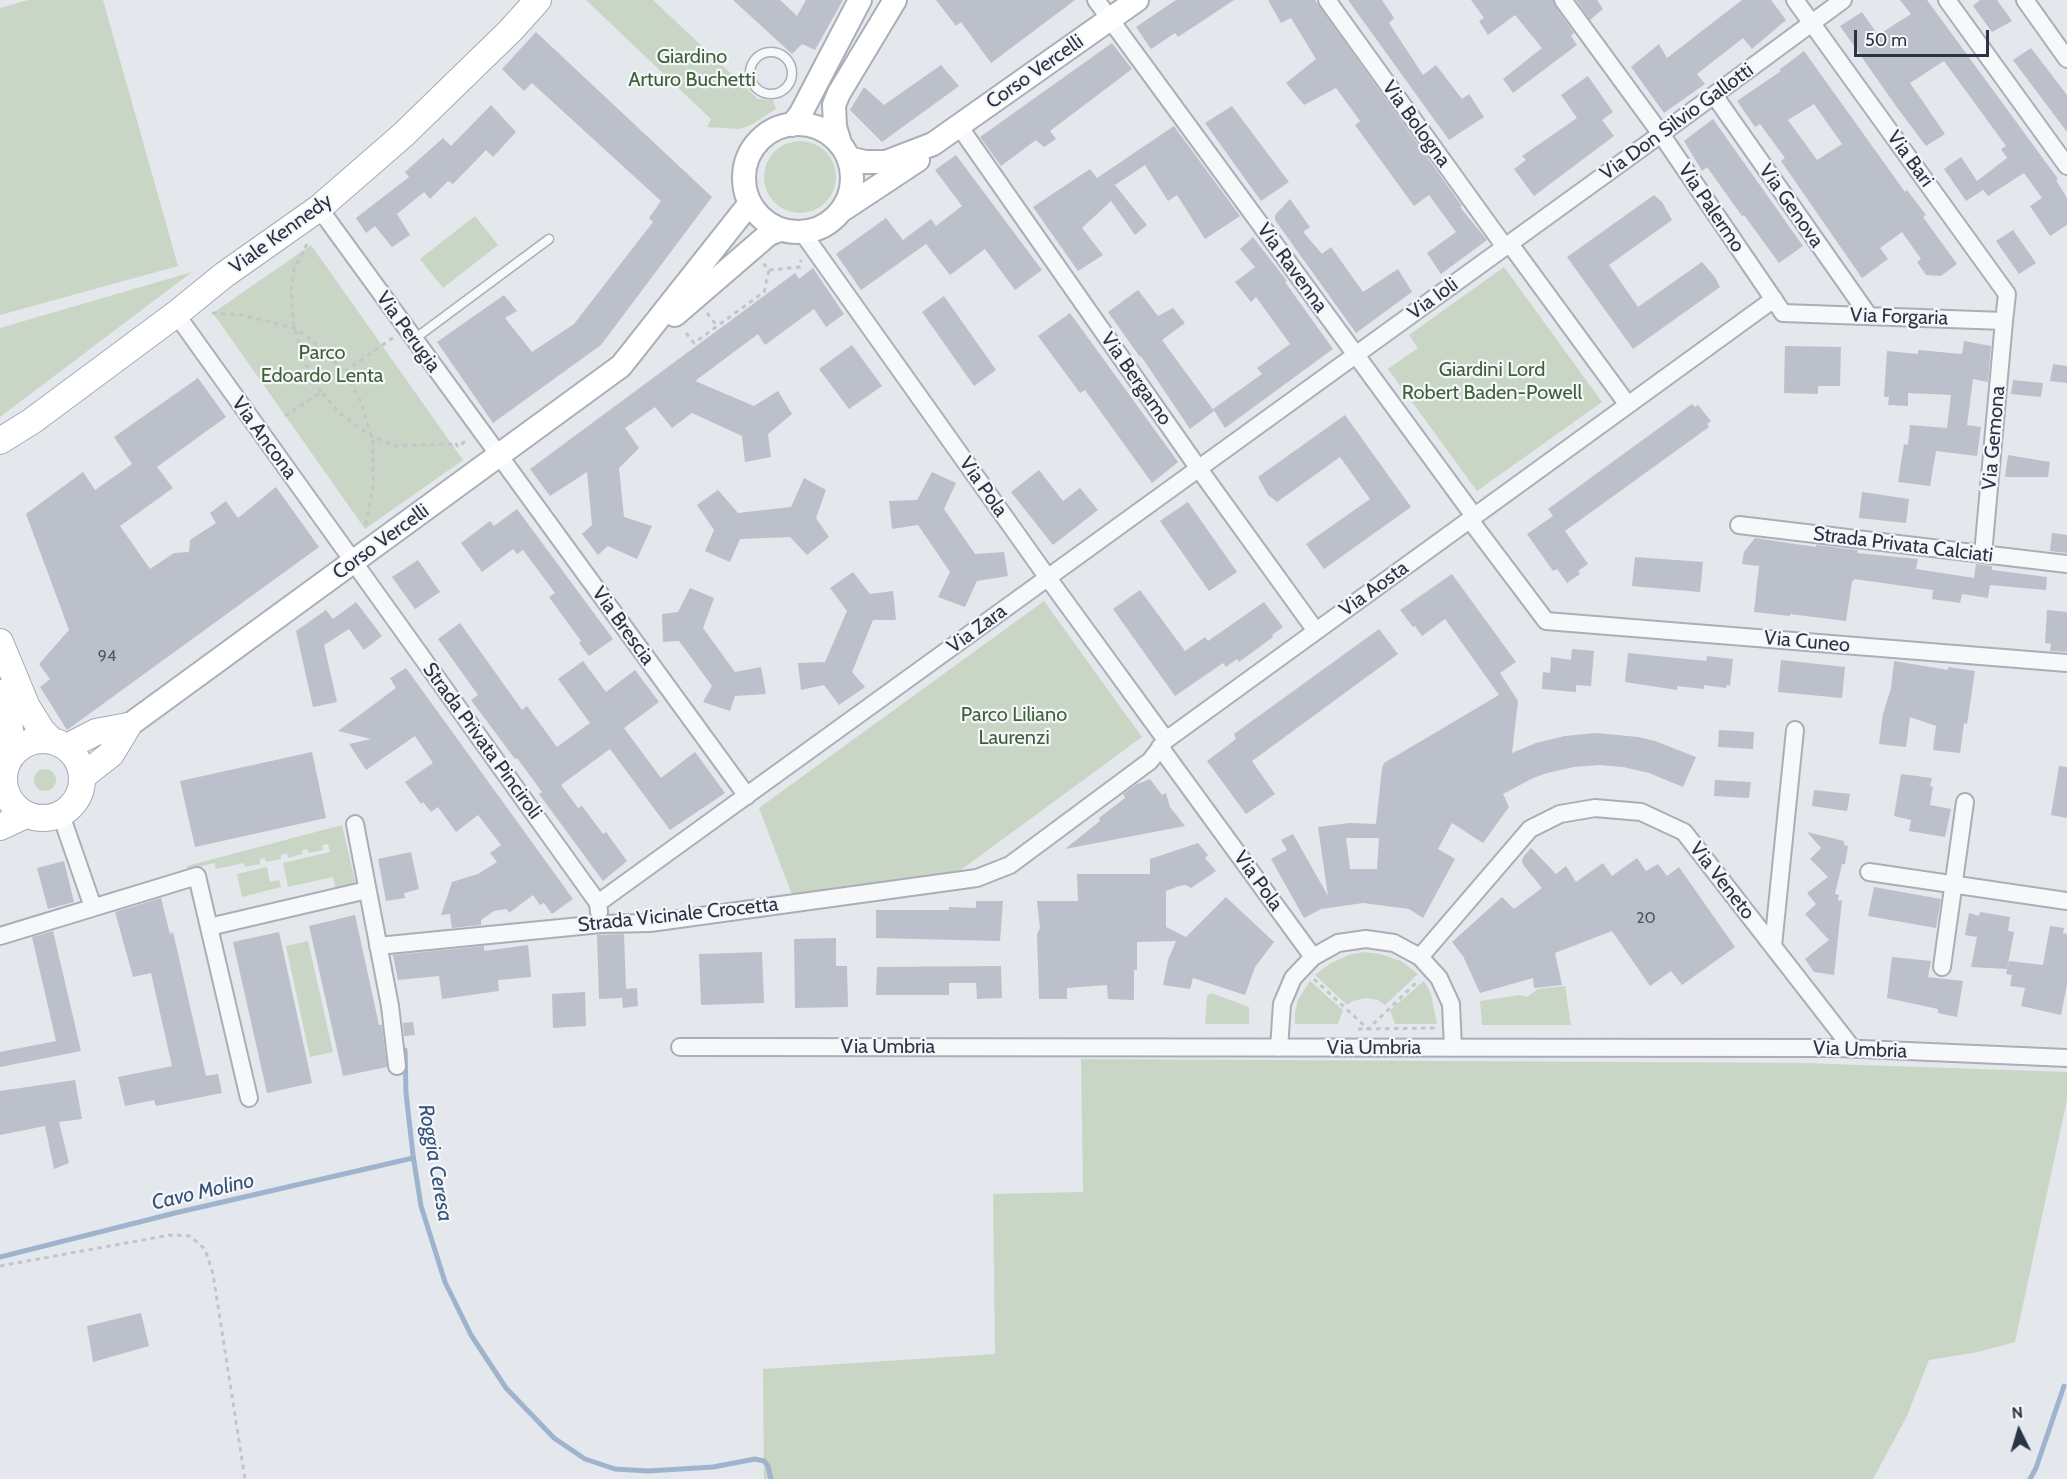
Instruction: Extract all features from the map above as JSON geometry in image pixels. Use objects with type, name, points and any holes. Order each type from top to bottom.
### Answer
[{"type":"main road","name":"Viale Kennedy","points":[[0,441],[32,421],[176,314],[224,275],[319,208],[403,135],[510,31],[538,0]]},
{"type":"main road","points":[[792,124],[801,113],[860,0]]},
{"type":"main road","points":[[844,150],[826,131],[810,125],[792,124],[775,129],[760,140],[749,155],[744,172],[745,190],[750,202],[764,221],[795,238],[832,222],[844,209],[851,193],[853,175],[844,150],[835,127],[834,105],[895,0]]},
{"type":"main road","name":"Corso Vercelli","points":[[844,150],[865,162],[886,162],[933,144],[1137,0]]},
{"type":"main road","name":"Corso Vercelli","points":[[844,209],[926,155],[933,144]]},
{"type":"main road","name":"Corso Vercelli","points":[[128,726],[621,366],[750,202]]},
{"type":"main road","name":"Corso Vercelli","points":[[631,354],[769,234],[795,238]]},
{"type":"main road","points":[[0,642],[27,707],[42,731],[60,744],[75,755],[83,776],[78,799],[61,815],[38,818],[26,815],[2,793],[4,770],[13,753],[33,741],[60,744],[96,732],[128,726]]},
{"type":"main road","points":[[0,693],[8,714],[13,753]]},
{"type":"main road","points":[[83,776],[111,754],[128,726]]},
{"type":"main road","points":[[0,827],[26,815]]},
{"type":"street","name":"Via Ravenna","points":[[1096,0],[1356,355],[1546,621]]},
{"type":"street","name":"Via Bologna","points":[[1327,0],[1628,405]]},
{"type":"street","name":"Via Palermo","points":[[1563,0],[1661,135],[1774,299]]},
{"type":"street","name":"Via Bari","points":[[1795,0],[2007,294],[2004,321]]},
{"type":"street","name":"Via Don Silvio Gallotti","points":[[1507,245],[1661,135],[1843,0]]},
{"type":"street","points":[[1947,0],[2067,166]]},
{"type":"street","points":[[2025,0],[2067,59]]},
{"type":"street","name":"Via Genova","points":[[1714,95],[1869,316]]},
{"type":"street","name":"Via Bergamo","points":[[960,126],[1199,469],[1316,631]]},
{"type":"street","name":"Via Perugia","points":[[319,208],[498,456]]},
{"type":"street","name":"Via Pola","points":[[795,238],[1048,578],[1313,957]]},
{"type":"street","name":"Via Ioli","points":[[1356,355],[1507,245]]},
{"type":"street","name":"Via Forgaria","points":[[1774,299],[1783,313],[2004,321]]},
{"type":"street","name":"Via Aosta","points":[[977,878],[1010,865],[1150,761],[1163,744],[1774,299]]},
{"type":"street","name":"Via Ancona","points":[[176,314],[353,562]]},
{"type":"street","name":"Via Gemona","points":[[1983,554],[2004,321]]},
{"type":"street","name":"Via Zara","points":[[598,903],[1356,355]]},
{"type":"street","name":"Via Brescia","points":[[498,456],[747,796]]},
{"type":"street","name":"Strada Privata Calciati","points":[[1739,525],[2067,564]]},
{"type":"street","name":"Strada Privata Pinciroli","points":[[353,562],[598,903],[601,924]]},
{"type":"street","name":"Via Cuneo","points":[[1546,621],[2067,663]]},
{"type":"street","points":[[1773,946],[1795,730]]},
{"type":"street","points":[[1942,967],[1965,802]]},
{"type":"street","name":"Via Veneto","points":[[1419,957],[1530,830],[1560,814],[1595,808],[1641,812],[1684,832],[1852,1048]]},
{"type":"street","points":[[61,815],[93,907]]},
{"type":"street","points":[[355,824],[390,1006],[397,1066]]},
{"type":"street","points":[[1869,872],[2067,901]]},
{"type":"street","points":[[0,936],[197,876],[249,1098]]},
{"type":"street","name":"Strada Vicinale Crocetta","points":[[378,946],[601,924],[650,923],[977,878]]},
{"type":"street","points":[[209,927],[368,890]]},
{"type":"street","points":[[1279,1048],[1282,1004],[1293,978],[1313,957],[1338,943],[1366,939],[1394,943],[1419,957],[1439,978],[1451,1004],[1453,1048]]},
{"type":"street","name":"Via Umbria","points":[[680,1047],[1852,1048],[2067,1058]]},
{"type":"lane","points":[[768,52],[774,52],[790,63],[792,76],[786,88],[781,92],[766,94],[754,85],[750,72],[756,58],[768,52]]},
{"type":"lane","points":[[409,334],[549,239]]},
{"type":"path","points":[[769,270],[800,267],[795,238]]},
{"type":"path","points":[[305,249],[294,269],[291,290],[294,328],[305,362],[321,392],[346,418],[372,436],[396,446],[455,442],[458,447],[470,438],[474,444]]},
{"type":"path","points":[[760,260],[769,270]]},
{"type":"path","points":[[686,333],[694,343],[764,292],[769,270]]},
{"type":"path","points":[[213,313],[242,315],[294,328],[313,341],[344,371],[361,402],[372,436],[373,488],[365,529],[359,532]]},
{"type":"path","points":[[708,313],[717,326]]},
{"type":"path","points":[[344,371],[409,334]]},
{"type":"path","points":[[285,416],[321,392]]},
{"type":"path","points":[[1312,978],[1368,1029]]},
{"type":"path","points":[[1368,1029],[1421,978]]},
{"type":"path","points":[[1348,1029],[1437,1028]]},
{"type":"path","points":[[0,1266],[170,1235],[190,1236],[205,1249],[213,1274],[245,1479]]},
{"type":"green space","points":[[28,0],[103,0],[178,266],[0,315],[0,8]]},
{"type":"green space","name":"Giardino Arturo Buchetti","points":[[586,0],[653,0],[758,99],[773,100],[776,109],[749,126],[739,129],[707,127],[711,119]]},
{"type":"green space","points":[[800,141],[820,147],[830,157],[836,177],[830,197],[820,207],[800,213],[780,207],[770,197],[764,177],[770,157],[780,147]]},
{"type":"green space","points":[[475,216],[498,245],[443,288],[420,259]]},
{"type":"green space","name":"Parco Edoardo Lenta","points":[[311,245],[463,460],[365,529],[213,313]]},
{"type":"green space","name":"Giardini Lord Robert Baden-Powell","points":[[1504,267],[1602,402],[1477,491],[1388,369],[1418,348],[1409,335]]},
{"type":"green space","points":[[192,272],[0,417],[0,328]]},
{"type":"green space","name":"Parco Liliano Laurenzi","points":[[1044,601],[1142,737],[958,872],[792,895],[759,808]]},
{"type":"green space","points":[[45,769],[53,772],[56,780],[53,788],[45,791],[37,788],[34,780],[37,772]]},
{"type":"green space","points":[[342,825],[356,885],[336,890],[333,877],[288,887],[283,863],[330,852],[328,844],[322,845],[323,850],[309,853],[307,849],[302,850],[302,854],[288,858],[287,853],[281,855],[281,859],[266,862],[265,858],[260,859],[260,864],[245,867],[244,863],[216,869],[214,863],[188,870],[187,866]]},
{"type":"green space","points":[[267,867],[270,882],[279,880],[281,887],[242,897],[237,874]]},
{"type":"green space","points":[[308,941],[333,1052],[310,1057],[286,946]]},
{"type":"green space","points":[[1363,952],[1380,954],[1401,961],[1418,974],[1385,1005],[1378,1000],[1365,998],[1347,1005],[1315,975],[1331,963]]},
{"type":"green space","points":[[1310,981],[1343,1010],[1338,1024],[1295,1024],[1298,1000]]},
{"type":"green space","points":[[1424,981],[1431,994],[1437,1024],[1395,1024],[1390,1010]]},
{"type":"green space","points":[[1565,986],[1571,1025],[1482,1025],[1480,1001],[1519,995],[1527,997],[1538,989]]},
{"type":"green space","points":[[1211,993],[1249,1007],[1249,1024],[1205,1024],[1207,996]]},
{"type":"green space","points":[[1081,1059],[1803,1063],[2067,1072],[2067,1100],[2015,1342],[1978,1352],[1929,1360],[1907,1416],[1873,1479],[764,1479],[763,1369],[995,1354],[993,1194],[1083,1192]]},
{"type":"building","points":[[733,0],[780,0],[797,16],[806,0],[843,0],[815,50],[802,44],[792,54]]},
{"type":"building","points":[[936,0],[1075,0],[991,63],[961,22],[956,26]]},
{"type":"building","points":[[1176,0],[1234,0],[1178,37],[1175,33],[1151,49],[1136,27]]},
{"type":"building","points":[[1268,0],[1315,0],[1462,206],[1460,207],[1487,240],[1441,274],[1427,253],[1456,232],[1429,195],[1414,206],[1355,125],[1360,121],[1336,88],[1304,105],[1286,83],[1316,59],[1291,18],[1281,23]]},
{"type":"building","points":[[1348,0],[1382,0],[1394,18],[1389,23],[1423,75],[1436,65],[1462,99],[1469,94],[1484,117],[1449,140]]},
{"type":"building","points":[[1471,0],[1553,0],[1574,33],[1571,36],[1577,45],[1513,93],[1503,79],[1542,48],[1515,15],[1488,35],[1479,21],[1484,18]]},
{"type":"building","points":[[1576,0],[1597,0],[1603,9],[1590,20]]},
{"type":"building","points":[[1742,0],[1771,0],[1786,20],[1752,49],[1743,38],[1697,74],[1705,84],[1664,113],[1631,67],[1659,44],[1667,58]]},
{"type":"building","points":[[1900,0],[1927,0],[2058,179],[2056,180],[2067,198],[2067,225],[2050,236],[2030,206],[2042,198],[2024,173],[1988,196],[1981,187],[1983,190],[1966,201],[1944,169],[1961,157],[1977,181],[2007,158],[2001,149],[2006,146],[1944,61],[1910,83],[1945,134],[1926,146],[1840,26],[1862,12],[1878,35],[1911,14]]},
{"type":"building","points":[[1980,0],[1997,0],[2012,21],[1992,32],[1973,6]]},
{"type":"building","points":[[536,32],[712,197],[601,345],[493,423],[437,342],[504,295],[517,311],[505,318],[532,352],[574,324],[653,222],[649,218],[661,201],[532,83],[524,91],[502,69]]},
{"type":"building","points":[[1112,43],[1132,69],[1050,131],[1056,139],[1044,147],[1036,140],[1001,166],[980,137]]},
{"type":"building","points":[[2031,48],[2067,95],[2067,132],[2013,60]]},
{"type":"building","points":[[1804,51],[1905,192],[1907,190],[1926,215],[1923,217],[1957,264],[1941,276],[1926,275],[1917,262],[1921,259],[1902,232],[1880,248],[1888,259],[1862,278],[1781,161],[1785,158],[1760,124],[1755,127],[1737,101],[1781,71],[1779,70]],"holes":[[[1814,104],[1842,144],[1817,160],[1788,120]]]},
{"type":"building","points":[[941,65],[959,86],[882,142],[850,110],[864,87],[884,105]]},
{"type":"building","points":[[1588,76],[1613,112],[1602,120],[1614,136],[1534,196],[1514,169],[1526,160],[1522,156],[1577,118],[1561,95]]},
{"type":"building","points":[[491,105],[516,132],[493,157],[486,150],[453,184],[448,181],[430,199],[424,192],[397,214],[410,235],[392,247],[375,226],[366,233],[356,218],[409,177],[405,172],[443,138],[451,146]]},
{"type":"building","points":[[1232,106],[1289,182],[1261,201],[1205,123]]},
{"type":"building","points":[[1713,119],[1803,246],[1779,263],[1707,167],[1702,171],[1684,141]]},
{"type":"building","points":[[1174,126],[1240,216],[1205,239],[1177,195],[1168,201],[1145,165],[1115,185],[1147,225],[1135,235],[1111,201],[1082,228],[1103,255],[1078,271],[1033,207],[1090,169],[1097,178]]},
{"type":"building","points":[[956,155],[1042,270],[1015,290],[985,249],[950,275],[926,244],[861,290],[836,254],[886,218],[903,240],[931,219],[936,226],[962,206],[935,170]]},
{"type":"building","points":[[1654,195],[1662,202],[1672,220],[1609,265],[1638,307],[1702,262],[1720,287],[1633,349],[1567,257]]},
{"type":"building","points":[[1290,199],[1310,227],[1303,232],[1322,254],[1331,247],[1363,292],[1398,269],[1412,292],[1356,333],[1275,220],[1275,215]]},
{"type":"building","points":[[2013,230],[2036,263],[2019,274],[1996,241]]},
{"type":"building","points":[[1253,237],[1287,281],[1285,282],[1333,349],[1225,428],[1213,409],[1262,374],[1257,368],[1290,344],[1256,297],[1251,302],[1235,282],[1255,267],[1240,249]]},
{"type":"building","points":[[813,268],[844,314],[826,327],[814,309],[765,345],[758,334],[695,381],[754,406],[778,391],[792,414],[768,434],[771,457],[745,462],[742,436],[692,413],[672,428],[655,407],[625,428],[639,448],[619,468],[624,517],[652,526],[637,559],[608,546],[598,555],[582,534],[592,525],[587,472],[550,496],[530,469],[795,273],[799,279]]},
{"type":"building","points":[[1138,290],[1158,316],[1173,308],[1185,323],[1162,340],[1214,411],[1190,429],[1108,312]]},
{"type":"building","points":[[944,296],[996,370],[974,386],[922,312]]},
{"type":"building","points":[[1070,313],[1178,462],[1152,483],[1085,390],[1080,393],[1038,336]]},
{"type":"building","points":[[1964,341],[1991,346],[1988,382],[1973,379],[1967,425],[1981,427],[1977,456],[1936,451],[1930,486],[1898,482],[1904,444],[1908,445],[1910,425],[1947,428],[1951,395],[1908,393],[1908,406],[1888,405],[1889,397],[1884,397],[1887,351],[1918,354],[1918,350],[1962,354]]},
{"type":"building","points":[[852,345],[882,386],[849,409],[819,369]]},
{"type":"building","points":[[1785,346],[1841,347],[1840,386],[1818,386],[1818,394],[1784,393]]},
{"type":"building","points":[[2053,364],[2067,366],[2067,383],[2050,381]]},
{"type":"building","points":[[198,378],[226,417],[157,467],[173,488],[120,526],[150,569],[174,553],[189,552],[190,540],[216,523],[210,513],[226,501],[238,518],[276,487],[319,547],[67,730],[40,687],[50,679],[39,664],[69,630],[26,514],[83,472],[95,490],[132,464],[114,437]]},
{"type":"building","points":[[2013,380],[2043,383],[2041,397],[2011,394]]},
{"type":"building","points":[[1692,404],[1695,407],[1698,405],[1711,421],[1707,424],[1709,427],[1565,531],[1588,564],[1578,571],[1580,574],[1567,583],[1557,569],[1553,571],[1527,534],[1553,516],[1548,509]]},
{"type":"building","points":[[1345,415],[1411,507],[1324,569],[1306,544],[1370,499],[1340,457],[1277,502],[1268,495],[1258,477]]},
{"type":"building","points":[[2008,455],[2050,462],[2048,477],[2005,477]]},
{"type":"building","points":[[1039,470],[1063,501],[1080,488],[1098,510],[1053,545],[1011,492]]},
{"type":"building","points":[[932,472],[956,483],[944,509],[975,554],[1004,552],[1008,576],[977,581],[965,607],[938,597],[950,572],[918,525],[892,529],[889,501],[917,500]]},
{"type":"building","points":[[804,478],[826,490],[816,518],[829,537],[807,555],[790,537],[740,539],[730,562],[705,551],[714,530],[697,505],[718,490],[738,513],[791,507]]},
{"type":"building","points":[[1862,492],[1909,499],[1906,523],[1859,518]]},
{"type":"building","points":[[1188,502],[1237,572],[1209,591],[1160,521]]},
{"type":"building","points":[[517,509],[613,639],[589,656],[549,597],[555,593],[523,550],[517,554],[513,549],[482,572],[461,543],[490,521],[494,526]]},
{"type":"building","points":[[2052,533],[2067,535],[2067,553],[2050,551]]},
{"type":"building","points":[[1755,538],[1816,547],[1816,545],[1858,550],[1857,553],[1918,559],[1916,569],[1974,578],[1976,564],[1992,566],[1992,570],[2047,577],[2046,590],[1990,585],[1988,598],[1962,594],[1960,603],[1932,599],[1933,590],[1854,579],[1846,621],[1754,612],[1759,566],[1742,564],[1744,552]]},
{"type":"building","points":[[1635,557],[1703,562],[1700,592],[1632,586]]},
{"type":"building","points":[[418,560],[440,592],[415,609],[392,577]]},
{"type":"building","points":[[853,572],[870,594],[893,591],[896,620],[873,620],[852,672],[865,687],[839,705],[824,685],[801,690],[798,663],[825,662],[847,611],[830,588]]},
{"type":"building","points":[[1452,574],[1516,662],[1500,673],[1518,701],[1512,753],[1536,743],[1565,736],[1596,733],[1638,737],[1696,757],[1683,787],[1649,773],[1623,767],[1599,765],[1574,767],[1547,773],[1503,794],[1509,807],[1483,843],[1452,823],[1438,849],[1455,859],[1423,918],[1409,909],[1363,903],[1321,909],[1304,918],[1271,859],[1287,850],[1281,840],[1293,834],[1328,896],[1318,827],[1349,823],[1376,824],[1384,763],[1499,695],[1445,619],[1422,636],[1400,610]],"holes":[[[1346,838],[1379,838],[1377,869],[1350,869]]]},
{"type":"building","points":[[690,588],[714,598],[703,628],[735,672],[761,667],[766,694],[735,696],[730,711],[703,702],[712,686],[679,641],[663,642],[662,614],[678,612]]},
{"type":"building","points":[[1140,590],[1185,651],[1205,637],[1208,641],[1264,602],[1283,627],[1239,662],[1237,659],[1226,667],[1223,663],[1175,696],[1113,609]]},
{"type":"building","points":[[356,602],[382,636],[364,650],[349,629],[324,645],[337,702],[313,707],[296,631],[326,610],[333,619]]},
{"type":"building","points":[[2047,610],[2067,612],[2067,652],[2050,651],[2051,644],[2045,643]]},
{"type":"building","points":[[460,623],[522,710],[527,706],[557,747],[590,723],[558,679],[583,661],[606,692],[635,670],[659,702],[624,728],[661,778],[695,752],[725,793],[670,830],[610,749],[561,785],[578,808],[582,806],[603,834],[606,832],[627,861],[603,881],[539,794],[542,792],[471,700],[478,695],[438,639]]},
{"type":"building","points":[[1379,629],[1398,654],[1252,761],[1275,794],[1246,814],[1207,761],[1236,739],[1234,734]]},
{"type":"building","points":[[1572,649],[1594,651],[1591,686],[1576,685],[1576,692],[1542,689],[1543,672],[1550,673],[1551,657],[1571,660]]},
{"type":"building","points":[[1628,653],[1706,661],[1707,656],[1733,659],[1730,686],[1727,685],[1726,688],[1704,685],[1704,689],[1677,686],[1677,690],[1625,682]]},
{"type":"building","points":[[1781,660],[1845,667],[1842,698],[1778,692]]},
{"type":"building","points":[[1894,661],[1948,670],[1948,667],[1975,671],[1960,753],[1933,750],[1936,726],[1910,717],[1906,747],[1879,744],[1883,714],[1891,688]]},
{"type":"building","points":[[406,668],[573,899],[552,914],[544,903],[540,905],[533,895],[509,913],[507,909],[494,911],[481,920],[481,925],[452,928],[450,914],[441,915],[452,882],[478,874],[497,862],[490,853],[501,845],[478,815],[456,832],[438,807],[431,812],[423,802],[421,804],[405,782],[433,763],[415,736],[366,770],[349,744],[371,739],[338,731],[396,688],[390,678]]},
{"type":"building","points":[[1719,730],[1754,732],[1753,749],[1718,747]]},
{"type":"building","points":[[312,752],[326,818],[195,847],[180,781]]},
{"type":"building","points":[[2059,766],[2067,767],[2067,818],[2051,815]]},
{"type":"building","points":[[1901,774],[1932,778],[1930,805],[1951,809],[1945,837],[1909,831],[1911,820],[1894,816]]},
{"type":"building","points":[[1150,779],[1162,795],[1166,793],[1170,807],[1185,826],[1065,849],[1125,798],[1123,794],[1137,784]]},
{"type":"building","points":[[1715,780],[1751,782],[1749,798],[1714,796]]},
{"type":"building","points":[[1814,790],[1850,794],[1847,811],[1812,806]]},
{"type":"building","points":[[1807,832],[1844,841],[1844,845],[1848,846],[1845,864],[1842,864],[1835,894],[1839,895],[1838,901],[1842,900],[1834,975],[1814,972],[1805,959],[1829,940],[1805,914],[1816,904],[1807,893],[1828,877],[1810,859],[1821,848]]},
{"type":"building","points":[[1198,843],[1208,855],[1205,858],[1216,871],[1191,888],[1186,885],[1166,891],[1166,927],[1186,937],[1226,897],[1274,942],[1255,967],[1245,995],[1193,978],[1190,989],[1163,985],[1168,960],[1176,941],[1137,942],[1134,1000],[1108,999],[1107,985],[1067,988],[1067,999],[1039,999],[1037,934],[1040,928],[1037,901],[1078,901],[1077,874],[1150,874],[1150,859]]},
{"type":"building","points":[[1531,848],[1556,874],[1566,866],[1576,882],[1603,863],[1612,876],[1637,858],[1646,871],[1658,864],[1667,876],[1679,867],[1735,947],[1682,985],[1671,971],[1650,986],[1612,931],[1555,953],[1562,985],[1534,988],[1533,978],[1480,993],[1463,956],[1452,942],[1502,897],[1514,909],[1542,888],[1522,861]]},
{"type":"building","points":[[411,852],[419,889],[404,893],[405,898],[386,901],[378,859]]},
{"type":"building","points":[[64,861],[74,902],[48,909],[37,868]]},
{"type":"building","points":[[1874,887],[1941,899],[1936,928],[1868,916]]},
{"type":"building","points":[[161,898],[170,934],[173,932],[206,1076],[218,1074],[222,1093],[156,1106],[154,1100],[125,1106],[118,1077],[172,1066],[151,973],[133,977],[115,912]]},
{"type":"building","points":[[976,901],[1003,901],[1000,941],[876,938],[876,910],[976,908]]},
{"type":"building","points":[[1980,912],[2010,917],[2008,931],[2014,932],[2007,969],[1971,967],[1977,937],[1965,935],[1969,913],[1979,916]]},
{"type":"building","points":[[355,915],[379,1025],[382,1025],[387,1067],[343,1076],[309,926]]},
{"type":"building","points":[[2050,926],[2064,928],[2063,933],[2067,934],[2067,984],[2061,1015],[2021,1006],[2025,988],[2010,986],[2012,975],[2006,974],[2009,961],[2043,965]]},
{"type":"building","points":[[53,931],[81,1051],[0,1067],[0,1052],[56,1041],[32,937]]},
{"type":"building","points":[[279,932],[312,1083],[267,1093],[233,942]]},
{"type":"building","points":[[624,934],[626,989],[637,988],[638,1006],[623,1008],[622,998],[599,999],[597,935]]},
{"type":"building","points":[[836,938],[836,966],[847,966],[848,1007],[795,1008],[794,939]]},
{"type":"building","points":[[528,945],[531,977],[498,980],[499,991],[442,999],[439,976],[398,980],[393,955],[484,946],[484,951]]},
{"type":"building","points":[[762,952],[764,1003],[701,1005],[699,954]]},
{"type":"building","points":[[1892,957],[1931,961],[1928,977],[1963,981],[1957,1017],[1938,1013],[1938,1009],[1887,998]]},
{"type":"building","points":[[1001,966],[1002,998],[977,999],[976,983],[949,983],[949,995],[876,995],[877,967]]},
{"type":"building","points":[[585,992],[586,1026],[553,1028],[552,994]]},
{"type":"building","points":[[413,1022],[415,1035],[404,1036],[403,1023]]},
{"type":"building","points":[[75,1080],[82,1119],[59,1122],[69,1163],[54,1169],[45,1126],[0,1135],[0,1091]]},
{"type":"building","points":[[141,1313],[149,1346],[93,1362],[87,1326]]},
{"type":"waterway","name":"Roggia Ceresa","points":[[405,1050],[406,1093],[421,1206],[445,1282],[471,1335],[506,1388],[554,1438],[585,1459],[615,1469],[648,1471],[713,1467],[755,1459],[764,1461],[768,1466],[771,1479]]},
{"type":"waterway","name":"Cavo Molino","points":[[0,1257],[175,1213],[413,1158]]},
{"type":"waterway","points":[[2030,1479],[2036,1468],[2064,1386]]}]
